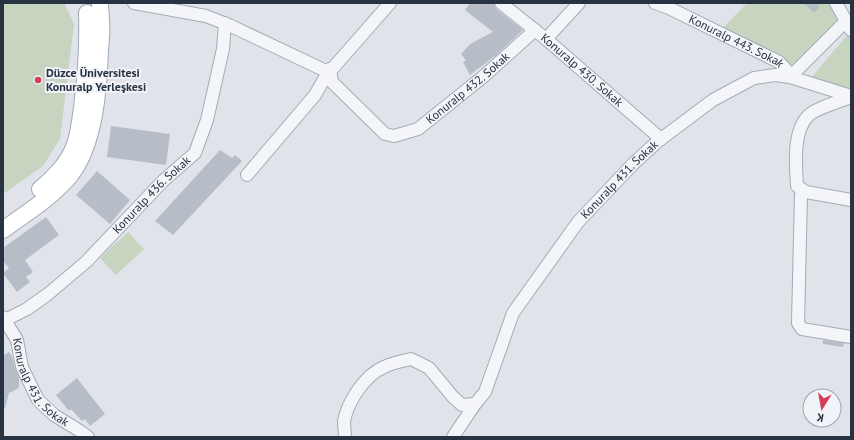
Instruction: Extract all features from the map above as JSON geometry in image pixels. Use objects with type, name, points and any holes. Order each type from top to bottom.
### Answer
[{"type":"main road","points":[[3,217],[47,184],[64,164],[74,147],[80,120],[84,90],[88,31],[92,6]]},
{"type":"main road","points":[[3,230],[54,192],[70,176],[88,139],[99,84],[101,22],[92,6]]},
{"type":"street","points":[[134,3],[206,16],[225,23],[326,71],[333,68],[390,3]]},
{"type":"street","name":"Konuralp 430. Sokak","points":[[501,3],[546,39],[660,139]]},
{"type":"street","points":[[546,39],[579,3]]},
{"type":"street","name":"Konuralp 443. Sokak","points":[[655,3],[671,6],[779,62],[791,76]]},
{"type":"street","points":[[791,76],[849,26],[836,3]]},
{"type":"street","name":"Konuralp 436. Sokak","points":[[4,318],[27,309],[48,294],[86,262],[162,181],[195,153],[207,120],[222,49],[225,23]]},
{"type":"street","name":"Konuralp 432. Sokak","points":[[330,69],[332,82],[385,134],[394,136],[418,128],[448,106],[484,76],[534,30]]},
{"type":"street","points":[[247,175],[315,95],[330,69]]},
{"type":"street","name":"Konuralp 431. Sokak","points":[[453,437],[485,392],[513,312],[578,222],[633,164],[660,139],[713,100],[754,78],[775,75],[791,76],[851,96]]},
{"type":"street","points":[[851,96],[809,114],[800,128],[796,157],[797,186],[806,192],[851,200]]},
{"type":"street","points":[[803,190],[801,195],[798,323],[802,329],[851,337]]},
{"type":"street","name":"Konuralp 431. Sokak","points":[[4,318],[17,340],[22,367],[38,400],[54,415],[88,437]]},
{"type":"street","points":[[345,437],[344,422],[352,399],[358,389],[371,375],[383,367],[396,362],[411,359],[429,368],[453,397],[462,405],[476,404]]},
{"type":"green space","name":"Düzce Üniversitesi Konuralp Yerleşkesi","points":[[3,3],[64,3],[74,24],[60,139],[43,166],[3,194]]},
{"type":"green space","points":[[747,3],[828,3],[838,21],[792,65],[720,31]]},
{"type":"green space","points":[[848,34],[851,39],[851,92],[811,78]]},
{"type":"green space","points":[[128,232],[144,249],[116,275],[100,258]]},
{"type":"building","points":[[470,3],[494,3],[496,9],[523,30],[496,55],[470,75],[463,62],[466,60],[461,54],[470,44],[493,32],[465,10]]},
{"type":"building","points":[[804,3],[816,3],[820,7],[814,13]]},
{"type":"building","points":[[111,126],[170,134],[166,165],[107,157]]},
{"type":"building","points":[[220,150],[232,158],[235,155],[242,161],[173,235],[155,221]]},
{"type":"building","points":[[97,171],[130,200],[110,224],[76,195]]},
{"type":"building","points":[[46,217],[59,235],[25,260],[33,272],[26,277],[30,282],[17,292],[3,273],[9,268],[3,261],[3,253],[5,251],[3,248]]},
{"type":"building","points":[[823,340],[844,343],[843,347],[823,344]]},
{"type":"building","points":[[9,352],[12,356],[15,369],[19,377],[19,388],[9,393],[5,408],[3,408],[3,356]]},
{"type":"building","points":[[77,378],[105,414],[90,426],[85,419],[82,421],[71,409],[69,411],[56,395]]},
{"type":"place","name":"Düzce Üniversitesi Konuralp Yerleşkesi","points":[[38,80]]}]
